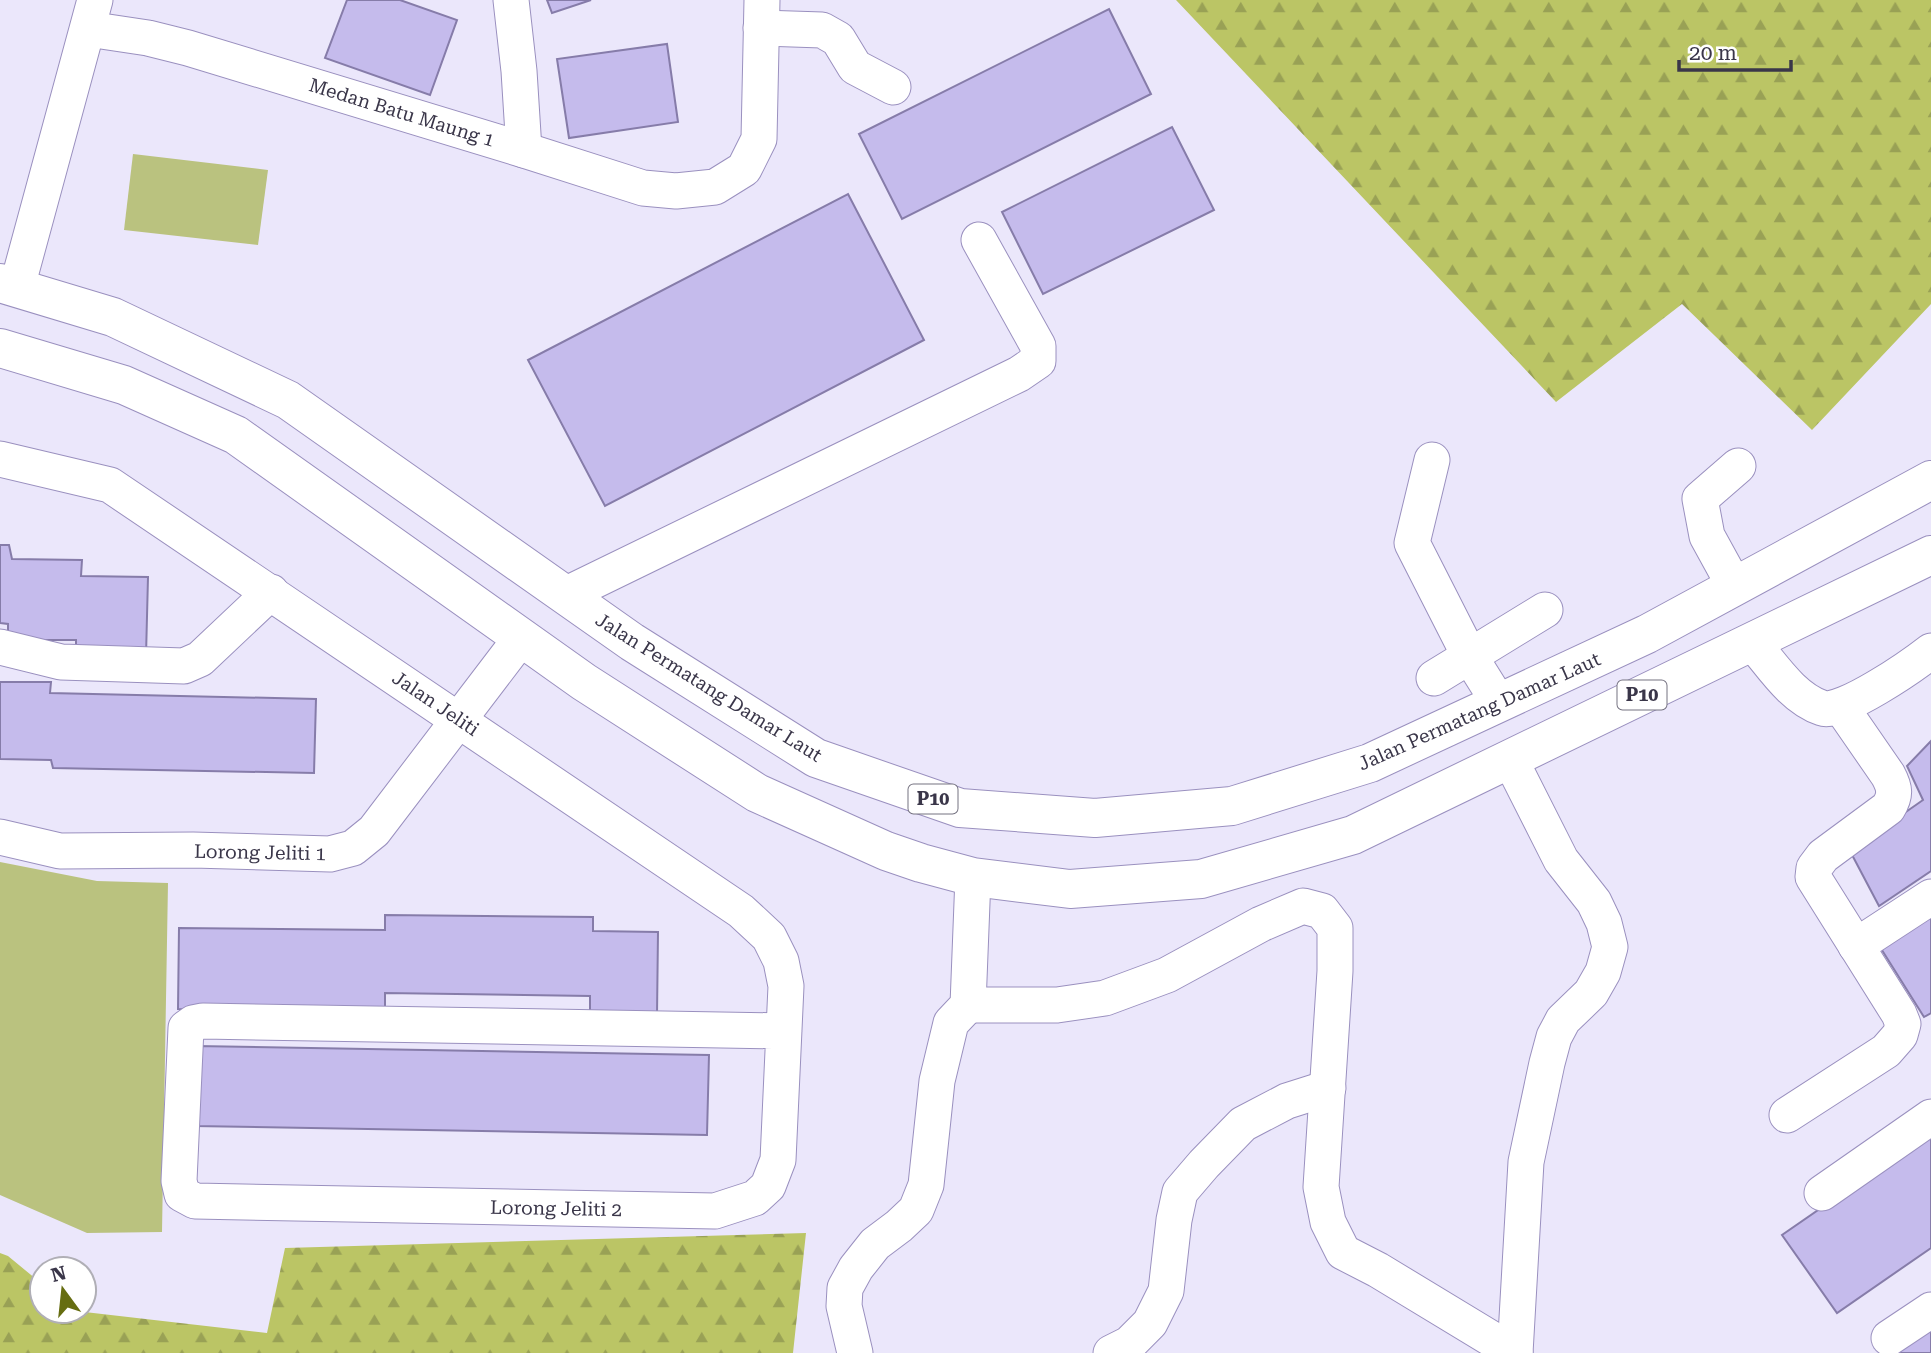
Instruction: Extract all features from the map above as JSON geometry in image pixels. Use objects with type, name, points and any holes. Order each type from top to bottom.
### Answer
[{"type":"highway","name":"Jalan Permatang Damar Laut","points":[[8,285],[113,317],[288,400],[632,642],[816,758],[960,808],[1095,818],[1232,806],[1370,762],[1647,634],[1931,480]]},
{"type":"highway","name":"P10","points":[[0,348],[124,385],[236,435],[584,682],[757,793],[886,851],[921,863],[973,877],[1070,889],[1201,879],[1353,835],[1931,555]]},
{"type":"street","points":[[511,0],[524,150]]},
{"type":"street","points":[[761,14],[821,30],[838,39],[855,67],[892,87]]},
{"type":"street","name":"Medan Batu Maung 1","points":[[91,15],[148,38],[643,188],[676,191],[715,187],[744,169],[759,139],[761,14]]},
{"type":"street","points":[[8,285],[91,15]]},
{"type":"street","points":[[565,595],[1019,374],[1038,361],[1038,346],[979,240]]},
{"type":"street","name":"Jalan Jeliti","points":[[0,459],[110,485],[730,904],[757,924],[769,937],[781,961],[786,986],[784,1031]]},
{"type":"street","points":[[1432,460],[1412,543],[1469,655],[1499,703]]},
{"type":"street","points":[[1735,587],[1707,536],[1700,499],[1738,466]]},
{"type":"street","points":[[0,648],[61,662],[184,666],[200,659],[271,592]]},
{"type":"street","points":[[1434,678],[1545,610]]},
{"type":"street","name":"Lorong Jeliti 1","points":[[0,837],[60,851],[193,850],[330,854],[353,848],[374,831],[522,638]]},
{"type":"street","points":[[1752,642],[1795,692],[1824,709],[1841,707],[1908,668],[1931,651]]},
{"type":"street","points":[[1787,1115],[1886,1051],[1900,1035],[1903,1024],[1813,877],[1814,868],[1823,856],[1888,808],[1894,797],[1894,786],[1888,775],[1841,707]]},
{"type":"street","points":[[968,1005],[1056,1005],[1105,998],[1167,975],[1261,924],[1303,906],[1322,911],[1335,928],[1335,971],[1321,1187],[1328,1222],[1343,1252],[1378,1270],[1515,1353],[1526,1162],[1547,1063],[1554,1037],[1563,1020],[1591,993],[1603,972],[1610,947],[1604,923],[1594,902],[1561,860],[1510,759]]},
{"type":"street","points":[[855,1353],[844,1306],[845,1288],[856,1268],[875,1244],[916,1210],[926,1185],[937,1081],[951,1023],[968,1005],[973,877]]},
{"type":"street","points":[[1856,946],[1931,897]]},
{"type":"street","name":"Lorong Jeliti 2","points":[[203,1021],[784,1031],[778,1160],[768,1186],[755,1198],[715,1211],[195,1201],[183,1194],[179,1181],[186,1028],[193,1023],[203,1021]]},
{"type":"street","points":[[1111,1353],[1129,1344],[1150,1323],[1166,1291],[1180,1192],[1243,1125],[1287,1101],[1328,1088]]},
{"type":"street","points":[[1822,1193],[1931,1117]]},
{"type":"street","points":[[1889,1338],[1931,1310]]},
{"type":"green space","points":[[1176,0],[1931,0],[1931,304],[1812,430],[1682,304],[1556,402]]},
{"type":"green space","points":[[133,154],[268,170],[258,245],[124,230]]},
{"type":"green space","points":[[0,862],[97,881],[168,883],[162,1232],[87,1233],[0,1195]]},
{"type":"green space","points":[[806,1233],[793,1353],[0,1353],[0,1253],[8,1256],[28,1272],[28,1325],[98,1325],[98,1314],[267,1333],[285,1248]]},
{"type":"building","points":[[347,0],[400,0],[457,20],[430,95],[325,58]]},
{"type":"building","points":[[547,0],[591,0],[552,13]]},
{"type":"building","points":[[1109,9],[1151,94],[902,219],[859,134]]},
{"type":"building","points":[[667,44],[678,122],[569,138],[557,59]]},
{"type":"building","points":[[1172,127],[1214,210],[1043,294],[1002,212]]},
{"type":"building","points":[[848,194],[924,340],[605,506],[528,360]]},
{"type":"building","points":[[0,545],[9,545],[12,559],[82,560],[81,576],[148,577],[146,656],[76,655],[76,640],[8,640],[8,624],[0,623]]},
{"type":"building","points":[[0,682],[51,682],[50,693],[316,699],[314,773],[53,768],[51,760],[0,759]]},
{"type":"building","points":[[1931,741],[1931,871],[1879,906],[1850,851],[1923,800],[1907,766]]},
{"type":"building","points":[[1931,904],[1931,1013],[1924,1017],[1875,939]]},
{"type":"building","points":[[385,915],[593,917],[593,931],[658,932],[657,1015],[590,1014],[590,996],[385,993],[385,1012],[178,1009],[179,928],[385,930]]},
{"type":"building","points":[[196,1046],[709,1055],[707,1135],[194,1126]]},
{"type":"building","points":[[1931,1132],[1931,1248],[1837,1313],[1782,1235]]},
{"type":"building","points":[[1931,1323],[1931,1353],[1889,1353]]}]
